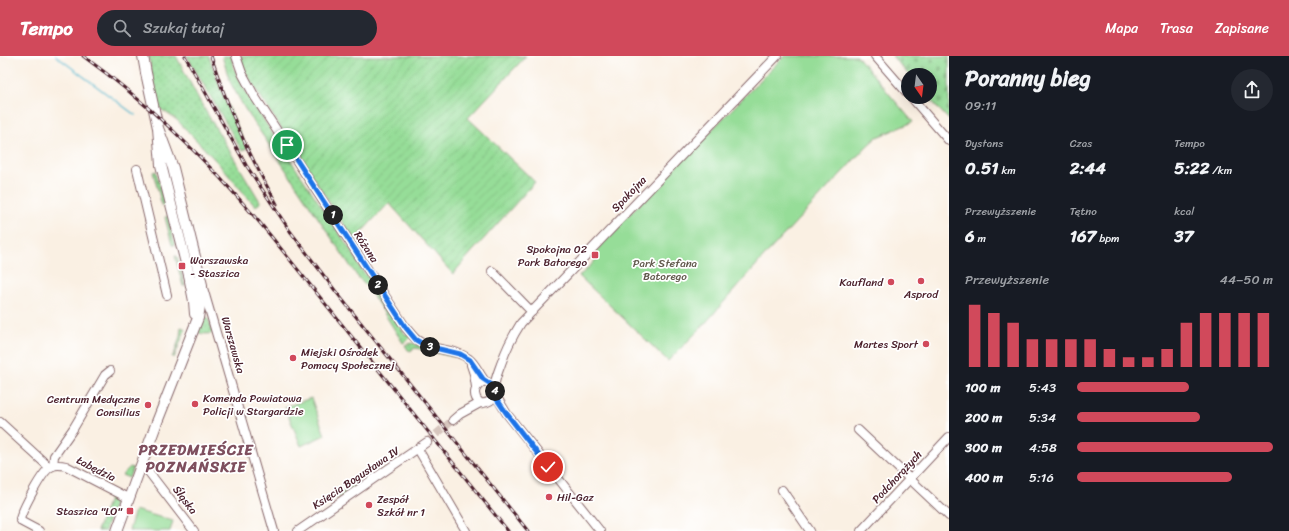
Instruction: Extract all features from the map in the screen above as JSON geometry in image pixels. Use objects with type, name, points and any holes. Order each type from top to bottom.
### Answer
[{"type":"main road","name":"Warszawska","points":[[143,56],[158,128],[161,165],[190,279],[197,313]]},
{"type":"main road","name":"Warszawska","points":[[158,128],[173,168],[202,283]]},
{"type":"main road","points":[[161,165],[169,164],[173,168]]},
{"type":"main road","points":[[190,279],[195,287],[202,283]]},
{"type":"main road","points":[[117,531],[128,498],[194,328],[201,300],[202,283]]},
{"type":"street","name":"Różana","points":[[236,56],[242,73],[255,97],[406,328],[416,340],[423,344],[467,357]]},
{"type":"street","name":"Spokojna","points":[[486,381],[490,378],[518,327],[777,56]]},
{"type":"street","points":[[876,56],[901,86]]},
{"type":"street","points":[[917,104],[949,141]]},
{"type":"street","points":[[137,169],[167,295]]},
{"type":"street","points":[[492,271],[532,312]]},
{"type":"street","name":"Warszawska","points":[[202,283],[274,531]]},
{"type":"street","points":[[197,313],[211,314]]},
{"type":"street","name":"Spokojna","points":[[494,391],[496,378],[504,353]]},
{"type":"street","points":[[467,357],[473,362],[486,381],[490,383],[507,414],[600,531]]},
{"type":"street","points":[[467,357],[474,374],[476,399],[484,403],[491,404],[507,414]]},
{"type":"street","points":[[39,531],[22,522],[20,519],[40,478],[51,467],[54,456],[73,429],[105,375],[110,371]]},
{"type":"street","points":[[460,414],[480,383],[486,381]]},
{"type":"street","points":[[453,420],[460,414],[492,399],[494,391]]},
{"type":"street","points":[[0,422],[51,467]]},
{"type":"street","points":[[858,430],[949,516]]},
{"type":"street","name":"Podchorążych","points":[[861,531],[949,437]]},
{"type":"street","name":"Księcia Bogusława IV","points":[[298,531],[427,442]]},
{"type":"street","points":[[418,449],[466,531]]},
{"type":"street","name":"Łabędzia","points":[[51,467],[62,465],[66,466],[128,498]]},
{"type":"street","name":"Śląska","points":[[141,465],[148,471],[194,531]]},
{"type":"street","points":[[782,490],[810,531]]},
{"type":"green space","points":[[149,56],[176,56],[202,105],[261,203],[255,206],[217,162],[177,120],[156,106]]},
{"type":"green space","points":[[187,56],[209,56],[221,90],[247,148],[242,151]]},
{"type":"green space","points":[[222,56],[231,56],[234,68],[249,98],[356,258],[361,269],[369,277],[371,285],[381,297],[382,302],[405,334],[410,338],[408,340],[403,343],[368,288],[357,276],[245,109],[230,82]]},
{"type":"green space","points":[[240,56],[526,56],[468,118],[535,182],[453,274],[389,203],[354,240],[244,71]]},
{"type":"green space","name":"Park Stefana Batorego","points":[[784,56],[857,56],[913,122],[877,137],[867,146],[767,253],[701,328],[668,361],[579,276],[598,257],[595,253],[603,241]]},
{"type":"green space","points":[[892,56],[949,56],[949,120],[934,104],[937,104],[937,68],[903,68]]},
{"type":"green space","points":[[156,171],[165,205],[162,206],[153,172]]},
{"type":"green space","points":[[168,216],[175,245],[172,245],[165,217]]},
{"type":"green space","points":[[175,256],[177,256],[185,286],[183,286]]},
{"type":"green space","points":[[202,317],[208,318],[213,333],[202,334],[196,331]]},
{"type":"green space","points":[[181,327],[185,330],[174,358],[172,357],[180,336]]},
{"type":"green space","points":[[412,343],[455,356],[415,348],[410,351],[405,345]]},
{"type":"green space","points":[[311,398],[325,435],[301,446],[285,407]]},
{"type":"green space","points":[[130,467],[133,468],[129,478],[122,475]]},
{"type":"green space","points":[[359,481],[358,485],[340,497],[331,500]]},
{"type":"green space","points":[[111,494],[116,498],[105,531],[97,531]]},
{"type":"green space","points":[[135,510],[173,521],[170,531],[129,530]]},
{"type":"waterway","points":[[56,56],[135,115]]},
{"type":"tunnel","points":[[427,442],[453,420]]},
{"type":"railway","points":[[83,56],[159,117],[228,186],[270,235],[508,531]]},
{"type":"railway","points":[[185,56],[246,165],[290,231],[337,293],[528,531]]},
{"type":"railway","points":[[211,56],[224,94],[240,132],[277,204]]},
{"type":"place","name":"Spokojna 02 Park Batorego","points":[[595,255]]},
{"type":"place","name":"Warszawska - Staszica","points":[[182,266]]},
{"type":"place","name":"Asprod","points":[[921,281]]},
{"type":"place","name":"Kaufland","points":[[891,282]]},
{"type":"place","name":"Martes Sport","points":[[926,344]]},
{"type":"place","name":"Miejski Ośrodek Pomocy Społecznej","points":[[293,358]]},
{"type":"place","name":"Komenda Powiatowa Policji w Stargardzie","points":[[195,404]]},
{"type":"place","name":"Centrum Medyczne Consilius","points":[[148,405]]},
{"type":"place","name":"Hil-Gaz","points":[[549,497]]},
{"type":"place","name":"Zespół Szkół nr 1","points":[[369,505]]},
{"type":"place","name":"Staszica \"LO\"","points":[[130,511]]},
{"type":"district","name":"PRZEDMIEŚCIE POZNAŃSKIE","points":[[196,458]]},
{"type":"route","points":[[287,145],[406,328],[416,340],[423,344],[460,354],[473,362],[483,379],[490,383],[494,388],[496,398],[507,414],[548,467]]}]
